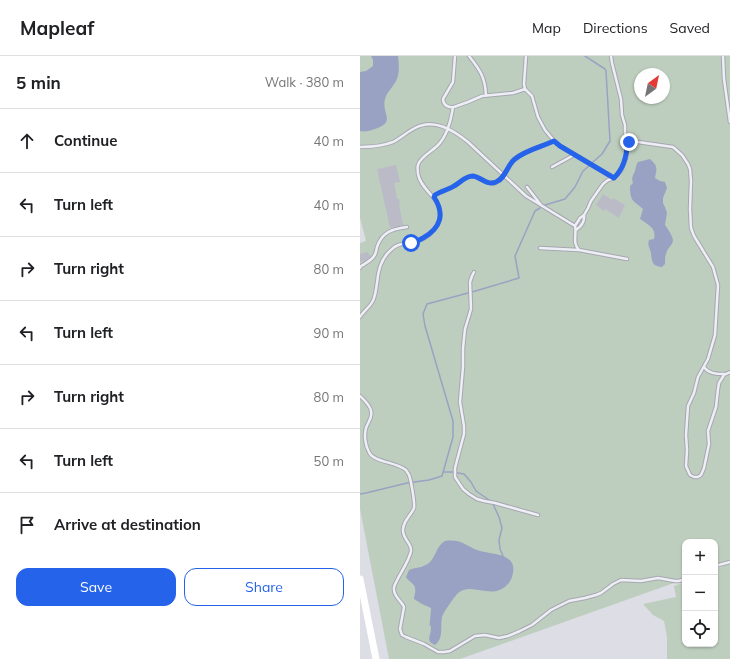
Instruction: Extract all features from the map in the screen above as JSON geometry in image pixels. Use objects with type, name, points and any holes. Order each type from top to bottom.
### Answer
[{"type":"main road","points":[[360,579],[376,659]]},
{"type":"lane","points":[[454,56],[453,82],[443,99],[444,104],[449,107],[453,107],[486,95],[513,93],[525,89]]},
{"type":"lane","points":[[469,56],[483,77],[486,95]]},
{"type":"lane","points":[[526,56],[525,89],[532,96],[542,125],[554,141],[560,146],[614,178]]},
{"type":"lane","points":[[574,226],[584,215],[591,201],[603,184],[614,178],[621,170],[627,152],[620,92],[611,56]]},
{"type":"lane","points":[[723,56],[724,78],[730,122]]},
{"type":"lane","points":[[360,317],[373,301],[376,292],[379,268],[391,249],[398,245],[421,240],[430,234],[436,227],[440,211],[434,197],[418,177],[417,167],[422,160],[440,144],[452,116],[453,107]]},
{"type":"lane","points":[[360,147],[377,147],[385,145],[395,141],[416,127],[434,124],[447,128],[468,142],[526,196],[574,226],[576,230],[576,247],[579,250]]},
{"type":"lane","points":[[434,197],[436,194],[453,187],[468,177],[474,177],[484,182],[497,182],[504,176],[514,160],[554,141]]},
{"type":"lane","points":[[627,143],[638,142],[673,147],[682,154],[690,169],[690,228],[713,267],[718,285],[715,335],[709,356],[697,379],[694,393],[688,406],[686,466],[690,475],[694,477],[701,475],[704,468],[709,444],[708,429],[716,407],[719,383],[721,378],[730,372]]},
{"type":"lane","points":[[552,166],[575,155]]},
{"type":"lane","points":[[527,187],[542,207]]},
{"type":"lane","points":[[576,230],[581,227],[584,220],[584,215]]},
{"type":"lane","points":[[360,266],[373,258],[379,242],[387,232],[406,226]]},
{"type":"lane","points":[[540,248],[579,250],[627,259]]},
{"type":"lane","points":[[474,272],[470,282],[471,313],[465,329],[460,402],[464,434],[455,468],[455,477],[463,489],[477,499],[538,515]]},
{"type":"lane","points":[[704,367],[709,372],[726,374]]},
{"type":"lane","points":[[360,396],[371,411],[365,436],[370,455],[399,466],[410,476],[414,504],[412,512],[404,522],[403,533],[411,551],[393,591],[404,608],[400,629],[404,636],[424,644],[438,652],[450,652],[476,636],[483,634],[499,638],[514,634],[532,625],[550,610],[569,600],[596,595],[621,580],[641,581],[658,578],[676,581],[682,580]]},
{"type":"lane","points":[[718,565],[730,562]]},
{"type":"green space","points":[[360,56],[730,56],[730,562],[718,566],[718,539],[682,539],[682,580],[460,659],[389,659],[360,509],[360,243],[366,241],[360,218]]},
{"type":"green space","points":[[730,563],[730,659],[667,659],[667,637],[664,621],[653,615],[643,604],[676,597],[674,586],[682,583],[682,647],[718,647],[718,569]]},
{"type":"water","points":[[371,56],[398,56],[399,72],[396,81],[385,99],[384,104],[387,120],[382,126],[375,129],[360,131],[360,72],[366,71],[373,66]]},
{"type":"water","points":[[650,159],[656,167],[655,178],[665,182],[667,188],[663,198],[663,203],[667,213],[665,225],[673,240],[666,253],[665,264],[662,267],[654,265],[652,261],[648,244],[649,240],[654,239],[655,235],[653,229],[640,219],[643,209],[631,198],[630,191],[636,165],[638,162]]},
{"type":"water","points":[[445,541],[459,542],[482,552],[507,558],[511,561],[513,566],[513,573],[509,583],[502,589],[488,591],[469,589],[463,590],[457,594],[443,614],[441,621],[441,636],[435,645],[429,640],[431,628],[431,608],[414,599],[415,587],[406,577],[409,570],[428,564],[434,557],[440,545]]},
{"type":"building","points":[[396,165],[400,182],[394,183],[397,199],[399,199],[403,225],[390,228],[377,169]]},
{"type":"building","points":[[603,194],[612,200],[613,198],[625,205],[619,218],[605,209],[604,211],[596,205]]},
{"type":"building","points":[[368,252],[371,259],[360,262],[360,254]]},
{"type":"waterway","points":[[585,56],[606,71],[610,141],[602,154],[593,162]]},
{"type":"waterway","points":[[545,205],[565,199],[575,187],[583,171],[590,165]]},
{"type":"waterway","points":[[472,292],[519,278],[515,256],[535,211],[540,208]]},
{"type":"waterway","points":[[360,494],[442,476],[453,437],[453,421],[425,326],[423,314],[427,304],[468,293]]},
{"type":"waterway","points":[[443,472],[464,474],[476,491],[492,502],[502,528],[499,540],[500,549],[503,556]]},
{"type":"route","points":[[411,243],[427,236],[433,232],[436,227],[440,211],[434,197],[435,195],[453,187],[468,177],[472,176],[488,183],[497,182],[502,178],[514,160],[554,141],[614,178],[623,167],[626,158],[627,143],[629,142]]}]
